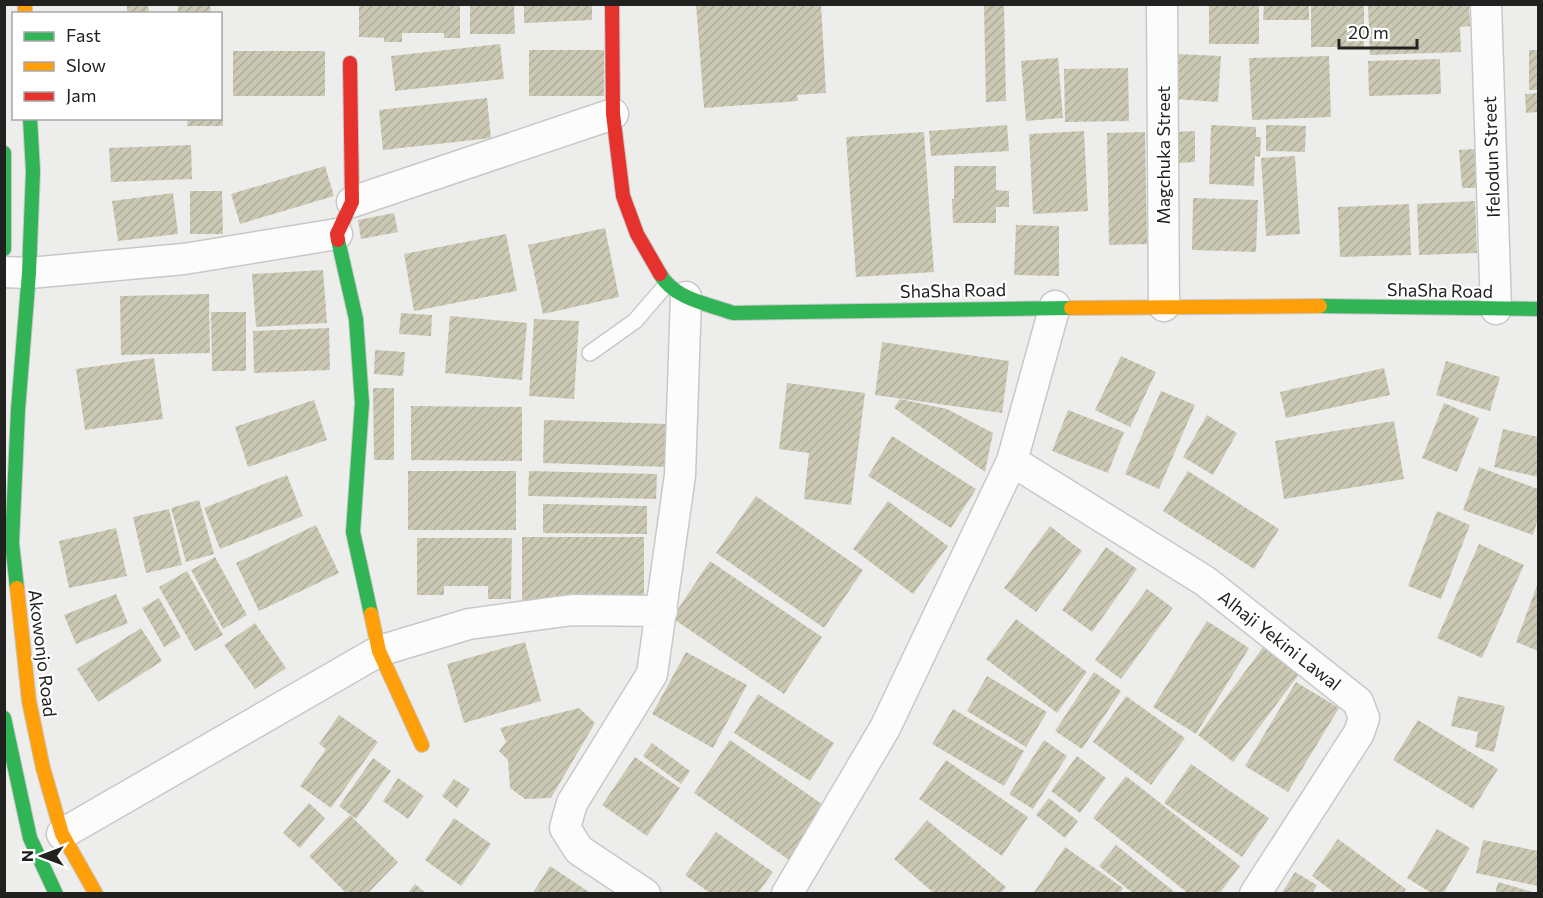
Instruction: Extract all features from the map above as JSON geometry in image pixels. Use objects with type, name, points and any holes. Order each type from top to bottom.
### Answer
[{"type":"street","points":[[612,4],[613,114],[623,196],[637,234],[676,291],[680,475],[652,675],[572,803],[566,828],[579,850],[645,894]]},
{"type":"street","name":"Magchuka Street","points":[[1162,4],[1164,306]]},
{"type":"street","name":"Ifelodun Street","points":[[1486,4],[1496,309]]},
{"type":"street","points":[[350,63],[352,202],[337,234],[356,320],[362,403],[353,532],[379,651],[422,745]]},
{"type":"street","points":[[352,202],[613,114]]},
{"type":"street","name":"Akowonjo Road","points":[[13,254],[33,171],[30,120]]},
{"type":"street","name":"Akowonjo Road","points":[[4,153],[13,254],[18,410],[12,543],[29,700],[42,768],[62,834],[96,894]]},
{"type":"street","points":[[13,254],[184,259],[337,234]]},
{"type":"street","name":"ShaSha Road","points":[[676,291],[734,313],[1055,306],[1250,305],[1539,309]]},
{"type":"street","points":[[788,894],[885,728],[1012,460],[1055,306]]},
{"type":"street","name":"Alhaji Yekini Lawal","points":[[1012,460],[1205,581],[1358,702],[1365,718],[1359,733],[1255,894]]},
{"type":"street","points":[[62,834],[379,651],[469,624],[572,610],[662,611]]},
{"type":"street","points":[[4,718],[30,838],[56,894]]},
{"type":"lane","points":[[590,353],[676,291]]},
{"type":"building","points":[[127,4],[148,4],[149,12],[127,12]]},
{"type":"building","points":[[178,4],[210,4],[211,12],[178,12]]},
{"type":"building","points":[[359,4],[460,4],[460,38],[444,38],[444,33],[402,33],[402,42],[384,42],[384,38],[359,37]]},
{"type":"building","points":[[470,4],[514,4],[515,34],[470,34]]},
{"type":"building","points":[[524,4],[592,4],[592,20],[524,23]]},
{"type":"building","points":[[696,4],[821,4],[826,93],[797,95],[798,101],[704,108]]},
{"type":"building","points":[[984,4],[1004,4],[1006,101],[986,102]]},
{"type":"building","points":[[1209,4],[1259,4],[1259,44],[1209,44]]},
{"type":"building","points":[[1264,4],[1309,4],[1309,20],[1263,20]]},
{"type":"building","points":[[1311,4],[1364,4],[1364,47],[1311,47]]},
{"type":"building","points":[[1368,4],[1469,4],[1470,26],[1460,27],[1461,52],[1370,55]]},
{"type":"building","points":[[500,44],[504,79],[395,91],[391,56]]},
{"type":"building","points":[[529,50],[604,50],[604,96],[529,96]]},
{"type":"building","points":[[1529,50],[1538,50],[1538,90],[1529,90]]},
{"type":"building","points":[[233,51],[325,51],[325,96],[233,96]]},
{"type":"building","points":[[1177,54],[1221,56],[1218,102],[1175,99]]},
{"type":"building","points":[[1329,56],[1331,117],[1252,120],[1249,58]]},
{"type":"building","points":[[1058,58],[1063,118],[1026,121],[1021,61]]},
{"type":"building","points":[[1440,59],[1441,94],[1369,96],[1368,61]]},
{"type":"building","points":[[1128,68],[1129,121],[1065,122],[1064,69]]},
{"type":"building","points":[[1538,93],[1538,112],[1526,113],[1525,94]]},
{"type":"building","points":[[487,98],[491,138],[383,150],[379,110]]},
{"type":"building","points":[[223,110],[223,126],[187,126],[188,120],[222,120]]},
{"type":"building","points":[[1007,125],[1009,151],[931,156],[929,131]]},
{"type":"building","points":[[1211,125],[1256,127],[1256,137],[1261,137],[1260,157],[1255,156],[1254,186],[1209,184]]},
{"type":"building","points":[[1266,125],[1306,126],[1305,152],[1266,151]]},
{"type":"building","points":[[1084,131],[1088,211],[1033,214],[1029,134]]},
{"type":"building","points":[[1195,131],[1195,162],[1176,163],[1175,132]]},
{"type":"building","points":[[924,132],[934,272],[856,277],[846,137]]},
{"type":"building","points":[[1145,132],[1147,244],[1109,245],[1107,133]]},
{"type":"building","points":[[191,145],[192,179],[111,182],[109,148]]},
{"type":"building","points":[[1476,149],[1479,188],[1462,188],[1459,150]]},
{"type":"building","points":[[1295,156],[1300,234],[1266,236],[1261,158]]},
{"type":"building","points":[[325,166],[334,196],[240,224],[231,194]]},
{"type":"building","points":[[954,166],[996,166],[996,190],[1009,191],[1009,207],[996,207],[996,223],[953,223]]},
{"type":"building","points":[[190,191],[222,191],[223,234],[190,234]]},
{"type":"building","points":[[173,193],[178,234],[118,241],[112,201]]},
{"type":"building","points":[[1193,198],[1258,200],[1256,252],[1192,250]]},
{"type":"building","points":[[1475,201],[1477,253],[1419,255],[1417,204]]},
{"type":"building","points":[[1409,204],[1411,255],[1340,257],[1338,207]]},
{"type":"building","points":[[394,213],[398,232],[361,239],[358,220]]},
{"type":"building","points":[[1016,225],[1059,226],[1059,276],[1014,275]]},
{"type":"building","points":[[605,228],[619,297],[543,314],[528,245]]},
{"type":"building","points":[[506,234],[517,291],[414,311],[404,254]]},
{"type":"building","points":[[323,270],[327,323],[256,327],[252,274]]},
{"type":"building","points":[[209,294],[210,353],[121,355],[120,296]]},
{"type":"building","points":[[211,312],[246,312],[246,371],[212,371]]},
{"type":"building","points":[[401,313],[432,315],[431,336],[399,334]]},
{"type":"building","points":[[450,316],[527,323],[522,380],[445,373]]},
{"type":"building","points":[[534,319],[579,321],[574,399],[529,396]]},
{"type":"building","points":[[329,328],[330,370],[254,373],[253,331]]},
{"type":"building","points":[[882,342],[1009,361],[1002,413],[875,395]]},
{"type":"building","points":[[375,350],[405,352],[403,376],[374,374]]},
{"type":"building","points":[[1121,356],[1156,372],[1130,427],[1095,410]]},
{"type":"building","points":[[154,358],[163,419],[85,430],[76,369]]},
{"type":"building","points":[[1446,361],[1500,377],[1490,411],[1436,395]]},
{"type":"building","points":[[1384,368],[1390,395],[1286,418],[1280,392]]},
{"type":"building","points":[[787,383],[865,393],[851,505],[804,499],[809,453],[779,449]]},
{"type":"building","points":[[373,388],[394,388],[394,460],[374,460]]},
{"type":"building","points":[[1161,391],[1195,405],[1159,489],[1125,474]]},
{"type":"building","points":[[900,399],[947,409],[993,433],[985,472],[894,408]]},
{"type":"building","points":[[314,400],[327,440],[248,467],[235,427]]},
{"type":"building","points":[[1444,403],[1479,418],[1457,472],[1422,458]]},
{"type":"building","points":[[411,406],[522,407],[522,461],[411,460]]},
{"type":"building","points":[[1068,410],[1124,432],[1108,473],[1052,451]]},
{"type":"building","points":[[1207,415],[1237,433],[1213,475],[1183,457]]},
{"type":"building","points":[[544,420],[669,424],[667,467],[543,463]]},
{"type":"building","points":[[1394,421],[1404,479],[1284,499],[1275,441]]},
{"type":"building","points":[[1503,429],[1538,437],[1538,477],[1494,467]]},
{"type":"building","points":[[892,436],[976,489],[951,528],[868,476]]},
{"type":"building","points":[[1479,467],[1538,489],[1538,519],[1533,535],[1463,510]]},
{"type":"building","points":[[408,471],[516,471],[516,530],[408,530]]},
{"type":"building","points":[[529,471],[657,474],[656,499],[528,496]]},
{"type":"building","points":[[1188,471],[1279,529],[1254,569],[1163,511]]},
{"type":"building","points":[[287,475],[303,516],[220,549],[204,508]]},
{"type":"building","points":[[756,496],[863,570],[824,628],[716,553]]},
{"type":"building","points":[[199,500],[214,554],[186,562],[171,508]]},
{"type":"building","points":[[888,501],[948,546],[913,594],[853,549]]},
{"type":"building","points":[[543,504],[647,506],[647,534],[543,533]]},
{"type":"building","points":[[169,509],[182,565],[146,573],[133,517]]},
{"type":"building","points":[[1437,511],[1470,525],[1441,599],[1408,586]]},
{"type":"building","points":[[316,525],[339,573],[259,611],[236,563]]},
{"type":"building","points":[[1050,526],[1082,551],[1036,612],[1004,588]]},
{"type":"building","points":[[116,528],[127,576],[69,588],[59,541]]},
{"type":"building","points":[[522,537],[644,537],[644,600],[522,600]]},
{"type":"building","points":[[417,538],[512,538],[511,599],[488,599],[488,586],[444,586],[444,595],[417,595]]},
{"type":"building","points":[[1479,544],[1524,565],[1482,658],[1437,638]]},
{"type":"building","points":[[1106,547],[1137,569],[1092,632],[1062,610]]},
{"type":"building","points":[[215,557],[247,615],[223,629],[191,570]]},
{"type":"building","points":[[710,561],[822,637],[784,694],[672,618]]},
{"type":"building","points":[[187,571],[223,635],[195,651],[159,587]]},
{"type":"building","points":[[1538,583],[1538,651],[1516,642]]},
{"type":"building","points":[[1147,589],[1173,608],[1121,679],[1095,660]]},
{"type":"building","points":[[116,594],[128,623],[76,644],[64,615]]},
{"type":"building","points":[[159,598],[181,637],[164,647],[142,608]]},
{"type":"building","points":[[1016,619],[1087,672],[1057,713],[986,659]]},
{"type":"building","points":[[1207,621],[1249,648],[1196,734],[1153,707]]},
{"type":"building","points":[[255,623],[286,668],[255,689],[224,645]]},
{"type":"building","points":[[141,628],[162,661],[98,702],[77,669]]},
{"type":"building","points":[[525,642],[541,701],[464,723],[447,664]]},
{"type":"building","points":[[1264,646],[1300,673],[1233,762],[1198,735]]},
{"type":"building","points":[[686,652],[747,685],[713,748],[652,714]]},
{"type":"building","points":[[1094,672],[1121,691],[1082,749],[1055,731]]},
{"type":"building","points":[[987,676],[1047,712],[1026,747],[967,711]]},
{"type":"building","points":[[1296,682],[1339,708],[1288,792],[1245,766]]},
{"type":"building","points":[[758,694],[834,743],[810,781],[734,733]]},
{"type":"building","points":[[1126,696],[1185,738],[1151,785],[1093,742]]},
{"type":"building","points":[[1458,696],[1505,706],[1494,752],[1475,747],[1478,732],[1451,726]]},
{"type":"building","points":[[579,708],[595,723],[551,798],[525,799],[510,788],[508,760],[499,751],[506,742],[500,728]]},
{"type":"building","points":[[953,709],[1024,751],[1004,786],[932,744]]},
{"type":"building","points":[[339,715],[378,742],[331,808],[300,786],[326,749],[319,744]]},
{"type":"building","points":[[1418,720],[1498,769],[1473,809],[1393,760]]},
{"type":"building","points":[[730,740],[829,809],[792,862],[694,793]]},
{"type":"building","points":[[1044,740],[1067,756],[1033,809],[1009,794]]},
{"type":"building","points":[[652,743],[690,771],[681,784],[643,756]]},
{"type":"building","points":[[1077,756],[1106,778],[1080,813],[1051,791]]},
{"type":"building","points":[[635,757],[680,788],[647,836],[602,805]]},
{"type":"building","points":[[373,758],[391,771],[356,819],[339,806]]},
{"type":"building","points":[[946,760],[1028,817],[1002,856],[919,799]]},
{"type":"building","points":[[1191,764],[1269,818],[1242,857],[1164,803]]},
{"type":"building","points":[[1126,776],[1240,866],[1219,894],[1189,894],[1093,818]]},
{"type":"building","points":[[398,778],[424,796],[408,819],[383,801]]},
{"type":"building","points":[[454,779],[470,789],[457,808],[442,796]]},
{"type":"building","points":[[1049,798],[1078,821],[1065,838],[1036,815]]},
{"type":"building","points":[[309,803],[325,818],[300,848],[283,833]]},
{"type":"building","points":[[350,815],[398,862],[367,894],[347,894],[309,856]]},
{"type":"building","points":[[454,818],[491,844],[461,886],[425,860]]},
{"type":"building","points":[[927,820],[1006,887],[1000,894],[935,894],[894,859]]},
{"type":"building","points":[[1437,829],[1470,848],[1443,894],[1433,894],[1407,878]]},
{"type":"building","points":[[716,832],[773,872],[757,894],[711,894],[685,875]]},
{"type":"building","points":[[1338,839],[1406,889],[1403,894],[1336,894],[1312,876]]},
{"type":"building","points":[[1483,840],[1538,851],[1538,886],[1476,873]]},
{"type":"building","points":[[1116,845],[1177,894],[1134,894],[1099,866]]},
{"type":"building","points":[[1065,847],[1123,888],[1119,894],[1033,894]]},
{"type":"building","points":[[550,866],[592,894],[532,894]]},
{"type":"building","points":[[1295,872],[1317,885],[1312,894],[1281,894]]},
{"type":"building","points":[[1498,882],[1536,893],[1536,894],[1495,894]]},
{"type":"building","points":[[415,884],[427,894],[407,894]]},
{"type":"traffic: fast","points":[[17,588],[12,543],[18,410],[29,273],[33,171],[30,120]]},
{"type":"traffic: fast","points":[[4,153],[4,249]]},
{"type":"traffic: fast","points":[[338,240],[356,319],[362,403],[353,532],[371,614]]},
{"type":"traffic: fast","points":[[660,274],[666,282],[683,295],[733,313],[1071,308]]},
{"type":"traffic: fast","points":[[1320,306],[1538,309]]},
{"type":"traffic: fast","points":[[4,718],[30,838],[56,894]]},
{"type":"traffic: slow","points":[[25,4],[25,12]]},
{"type":"traffic: slow","points":[[1071,308],[1320,306]]},
{"type":"traffic: slow","points":[[17,588],[29,701],[43,768],[62,834],[96,894]]},
{"type":"traffic: slow","points":[[371,614],[379,651],[422,745]]},
{"type":"traffic: jam","points":[[612,4],[613,114],[623,196],[637,234],[660,274]]},
{"type":"traffic: jam","points":[[338,240],[337,234],[352,202],[350,63]]}]
